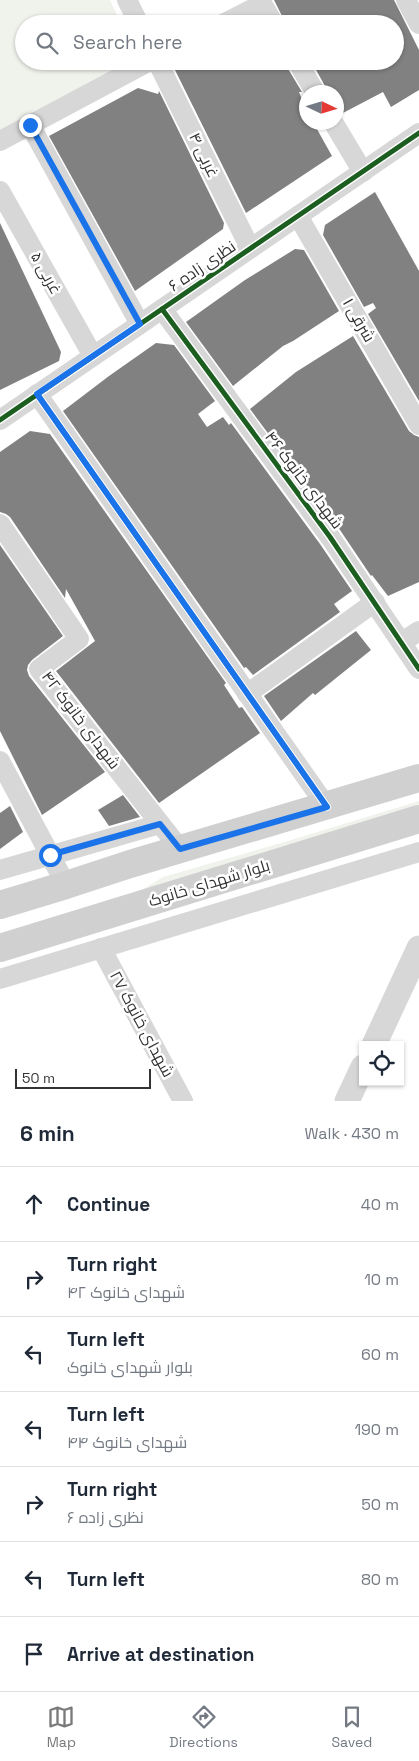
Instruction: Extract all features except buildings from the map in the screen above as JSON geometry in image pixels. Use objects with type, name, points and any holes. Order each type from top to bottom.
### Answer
[{"type":"main road","points":[[0,904],[419,778]]},
{"type":"main road","name":"بلوار شهدای خانوک","points":[[0,948],[419,818]]},
{"type":"street","points":[[127,0],[134,15]]},
{"type":"street","points":[[406,0],[419,24]]},
{"type":"street","points":[[239,15],[261,2],[269,15]]},
{"type":"street","points":[[0,140],[133,70]]},
{"type":"street","name":"۴ غربی","points":[[161,70],[250,248]]},
{"type":"street","points":[[302,70],[311,85]]},
{"type":"street","points":[[30,125],[140,324]]},
{"type":"street","points":[[338,130],[363,172]]},
{"type":"street","name":"نظری زاده ۶","points":[[2,413],[37,394],[419,134]]},
{"type":"street","name":"۵ غربی","points":[[0,191],[93,356]]},
{"type":"street","name":"شرقی ۱","points":[[298,216],[419,425]]},
{"type":"street","name":"۴۶ شهدای خانوک","points":[[162,309],[330,536],[419,669]]},
{"type":"street","points":[[37,394],[327,807]]},
{"type":"street","name":"شهدای خانوک ۴۲","points":[[0,524],[78,639],[39,669],[180,849]]},
{"type":"street","points":[[247,694],[375,602]]},
{"type":"street","points":[[402,642],[419,631]]},
{"type":"street","points":[[0,761],[66,885]]},
{"type":"street","points":[[0,870],[160,824]]},
{"type":"street","points":[[0,979],[419,852]]},
{"type":"street","points":[[28,940],[35,968]]},
{"type":"street","name":"شهدای خانوک ۲۷","points":[[101,948],[183,1101]]},
{"type":"street","points":[[376,1041],[419,948]]},
{"type":"street","points":[[347,1101],[359,1076]]},
{"type":"shaded area","points":[[0,0],[110,0],[117,15],[15,15],[15,70],[121,70],[0,134]]},
{"type":"shaded area","points":[[419,801],[419,809],[142,890],[163,877]]},
{"type":"cycle path","points":[[0,420],[419,133]]},
{"type":"cycle path","points":[[162,309],[330,537],[419,669]]},
{"type":"cycle path","points":[[37,394],[327,807]]},
{"type":"route","points":[[30,125],[140,324],[37,394],[327,807],[180,849],[160,824],[50,855]]}]
